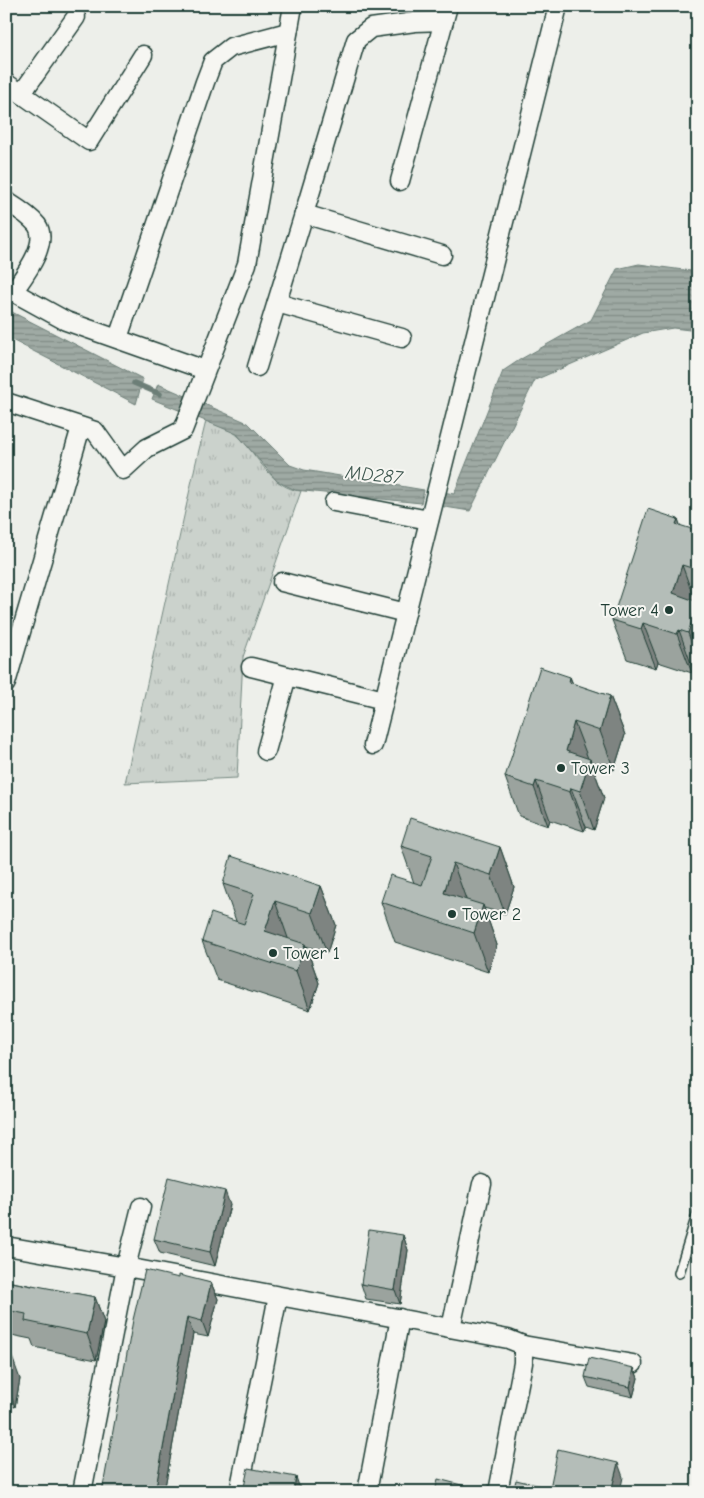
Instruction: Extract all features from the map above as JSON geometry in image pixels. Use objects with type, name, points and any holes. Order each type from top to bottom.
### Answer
[{"type":"street","points":[[6,402],[95,431],[123,470],[147,448],[183,430],[247,264],[293,6]]},
{"type":"street","points":[[373,745],[558,6]]},
{"type":"street","points":[[257,367],[356,40],[371,28],[415,22],[446,14],[400,181]]},
{"type":"street","points":[[22,93],[76,17]]},
{"type":"street","points":[[118,338],[213,61],[231,47],[288,32]]},
{"type":"street","points":[[6,83],[89,141],[143,55]]},
{"type":"street","points":[[6,201],[23,212],[38,226],[40,236],[37,256],[10,290],[66,321],[118,338],[203,377]]},
{"type":"street","points":[[304,214],[442,255]]},
{"type":"street","points":[[277,303],[402,338]]},
{"type":"street","points":[[6,683],[81,426]]},
{"type":"street","points":[[334,502],[429,520]]},
{"type":"street","points":[[282,582],[406,613]]},
{"type":"street","points":[[251,667],[384,700]]},
{"type":"street","points":[[266,751],[287,676]]},
{"type":"street","points":[[451,1328],[482,1184]]},
{"type":"street","points":[[82,1492],[126,1267],[141,1207]]},
{"type":"street","points":[[6,1246],[400,1318],[508,1339],[523,1345],[633,1364]]},
{"type":"street","points":[[239,1492],[278,1296]]},
{"type":"street","points":[[367,1492],[400,1318]]},
{"type":"street","points":[[498,1492],[523,1363],[523,1345]]},
{"type":"lane","points":[[679,1273],[698,1212]]},
{"type":"green space","points":[[206,421],[235,434],[245,443],[273,477],[291,489],[301,491],[243,657],[237,778],[125,783],[196,462]]},
{"type":"shaded area","points":[[639,264],[698,272],[698,331],[673,328],[643,333],[535,380],[470,511],[439,506],[443,492],[454,494],[503,371],[591,320],[617,269]]},
{"type":"shaded area","points":[[6,309],[143,379],[136,404],[6,337]]},
{"type":"shaded area","points":[[158,384],[248,423],[290,465],[304,470],[424,490],[421,503],[295,490],[277,481],[237,434],[152,399]]},
{"type":"building","points":[[648,509],[678,519],[676,524],[698,531],[698,570],[682,565],[673,593],[698,602],[688,633],[679,630],[677,634],[643,623],[641,629],[612,620]]},
{"type":"building","points":[[540,667],[570,677],[569,682],[610,696],[600,731],[574,722],[566,751],[590,759],[580,791],[571,788],[570,792],[536,781],[534,787],[505,777]]},
{"type":"building","points":[[410,818],[500,847],[491,875],[453,863],[444,893],[483,905],[474,933],[381,902],[390,875],[422,885],[432,856],[401,846]]},
{"type":"building","points":[[231,856],[321,886],[312,913],[275,901],[265,931],[305,944],[296,971],[202,941],[211,913],[244,924],[254,894],[223,884]]},
{"type":"building","points":[[169,1177],[225,1191],[210,1252],[154,1239]]},
{"type":"building","points":[[369,1230],[403,1235],[395,1290],[361,1284]]},
{"type":"building","points":[[698,1261],[698,1272],[695,1271]]},
{"type":"building","points":[[145,1270],[179,1278],[179,1275],[211,1283],[202,1321],[187,1317],[155,1492],[102,1492],[133,1320]]},
{"type":"building","points":[[6,1281],[95,1297],[87,1334],[25,1321],[26,1314],[6,1310]]},
{"type":"building","points":[[6,1353],[11,1354],[6,1380]]},
{"type":"building","points":[[589,1358],[634,1368],[630,1387],[585,1377]]},
{"type":"building","points":[[558,1449],[618,1463],[611,1492],[513,1492],[516,1480],[550,1488]]},
{"type":"building","points":[[248,1468],[296,1477],[293,1492],[243,1492]]},
{"type":"building","points":[[438,1479],[485,1491],[485,1492],[435,1492]]},
{"type":"waterway","name":"MD287","points":[[134,383],[160,394]]},
{"type":"place","name":"Tower 4","points":[[669,610]]},
{"type":"place","name":"Tower 3","points":[[561,768]]},
{"type":"place","name":"Tower 2","points":[[452,914]]},
{"type":"place","name":"Tower 1","points":[[273,953]]}]
